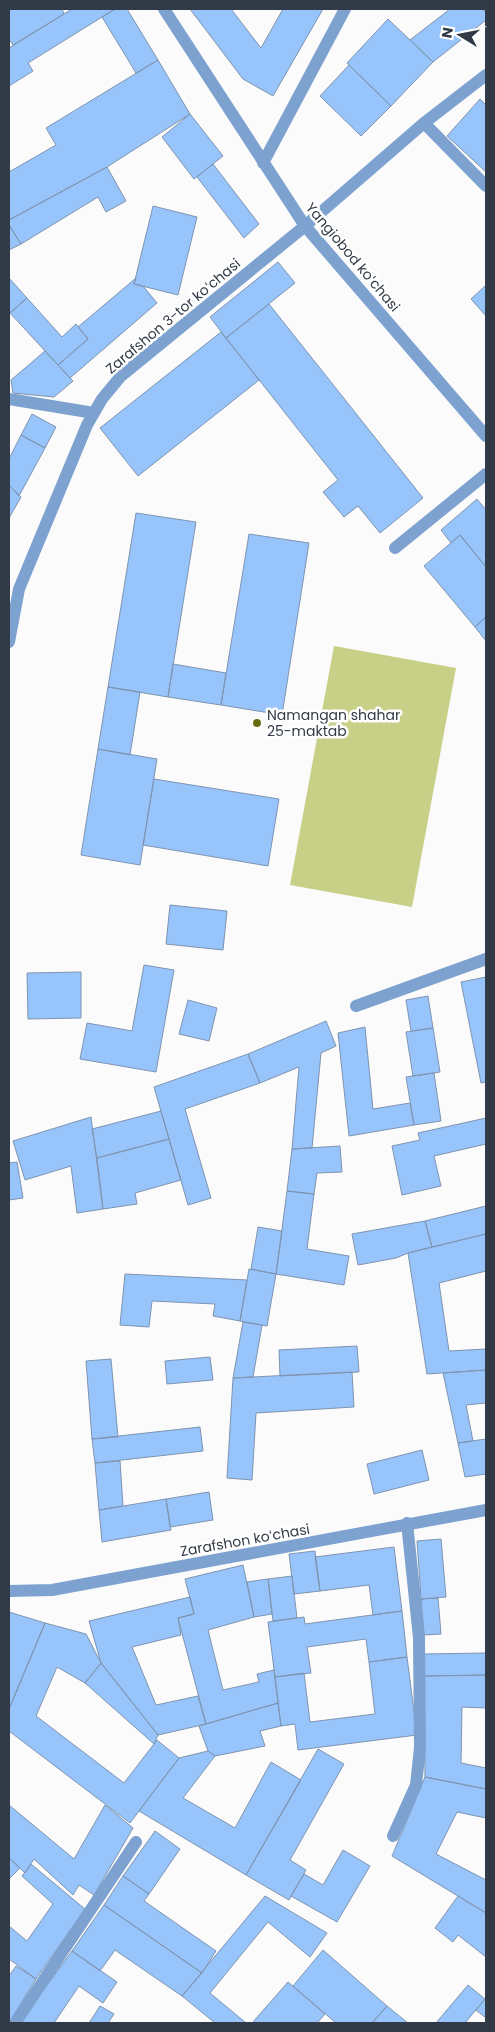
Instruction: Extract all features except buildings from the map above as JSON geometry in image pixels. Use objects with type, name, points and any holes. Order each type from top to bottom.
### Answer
[{"type":"street","name":"Yangiobod koʻchasi","points":[[164,9],[305,226],[486,436]]},
{"type":"street","points":[[263,163],[345,9]]},
{"type":"street","name":"Zarafshon 3-tor koʻchasi","points":[[9,642],[19,589],[87,425],[102,399],[121,376],[305,226],[424,123],[486,76]]},
{"type":"street","points":[[424,123],[486,186]]},
{"type":"street","points":[[9,399],[94,413]]},
{"type":"street","points":[[395,548],[486,474]]},
{"type":"street","points":[[356,1006],[486,959]]},
{"type":"street","name":"Zarafshon koʻchasi","points":[[9,1591],[52,1590],[306,1544],[407,1523],[486,1510]]},
{"type":"street","points":[[393,1836],[416,1785],[420,1748],[419,1638],[407,1523]]},
{"type":"street","points":[[15,2023],[136,1842]]},
{"type":"green space","points":[[334,646],[456,668],[412,907],[290,885]]},
{"type":"place","name":"Namangan shahar 25-maktab","points":[[257,723]]}]
